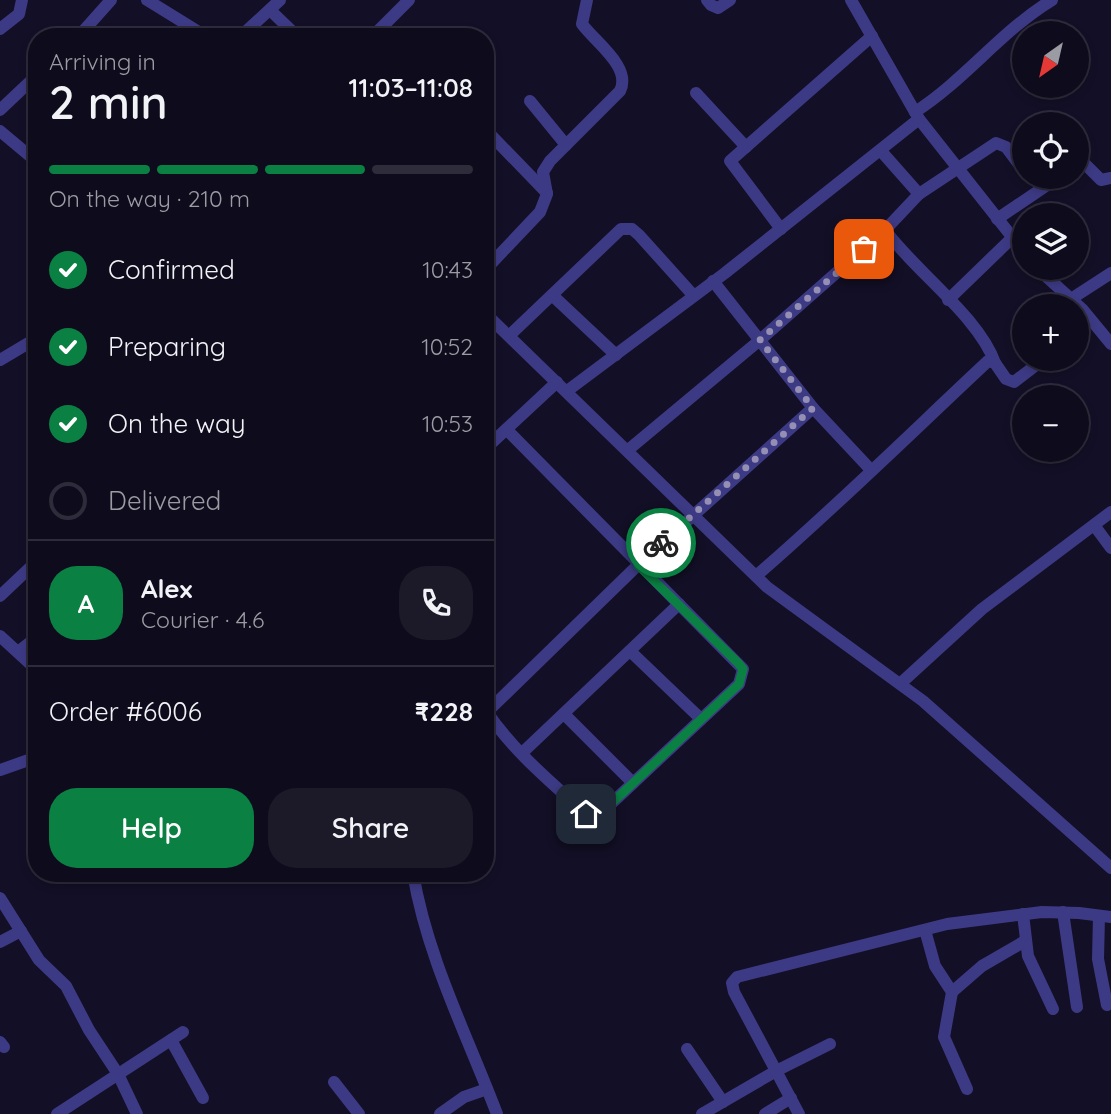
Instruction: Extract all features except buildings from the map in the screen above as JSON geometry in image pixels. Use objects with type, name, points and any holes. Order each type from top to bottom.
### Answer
[{"type":"street","points":[[0,29],[19,14],[22,0]]},
{"type":"street","points":[[86,28],[111,0]]},
{"type":"street","points":[[147,0],[192,28]]},
{"type":"street","points":[[250,28],[280,0]]},
{"type":"street","points":[[381,28],[408,0]]},
{"type":"street","points":[[494,261],[540,212],[547,194],[543,172],[550,160],[620,91],[624,83],[617,65],[582,24],[587,0]]},
{"type":"street","points":[[707,0],[718,8],[730,0]]},
{"type":"street","points":[[851,0],[917,115],[1012,238],[948,300]]},
{"type":"street","points":[[567,391],[881,151],[1019,23],[1052,0]]},
{"type":"street","points":[[270,10],[289,28]]},
{"type":"street","points":[[780,229],[730,161],[872,36]]},
{"type":"street","points":[[0,110],[28,84]]},
{"type":"street","points":[[696,93],[746,147]]},
{"type":"street","points":[[530,101],[566,145]]},
{"type":"street","points":[[0,131],[28,154]]},
{"type":"street","points":[[494,139],[547,194]]},
{"type":"street","points":[[628,450],[760,340],[885,230],[919,194],[996,143],[1006,146],[1012,154]]},
{"type":"street","points":[[881,151],[919,194]]},
{"type":"street","points":[[1089,168],[1101,180],[1111,178]]},
{"type":"street","points":[[997,219],[1041,189]]},
{"type":"street","points":[[510,335],[621,229],[632,229],[693,295]]},
{"type":"street","points":[[885,230],[907,258],[983,337],[1006,379],[1014,382],[1028,371]]},
{"type":"street","points":[[1079,294],[1111,273]]},
{"type":"street","points":[[1050,280],[1066,294]]},
{"type":"street","points":[[713,281],[813,408],[871,470]]},
{"type":"street","points":[[552,295],[616,355]]},
{"type":"street","points":[[1090,319],[1111,344]]},
{"type":"street","points":[[494,321],[756,576],[785,601],[901,684],[1111,868]]},
{"type":"street","points":[[0,359],[28,343]]},
{"type":"street","points":[[756,576],[823,519],[871,470],[988,361],[995,363]]},
{"type":"street","points":[[494,441],[557,382]]},
{"type":"street","points":[[494,704],[638,565],[813,408]]},
{"type":"street","points":[[494,721],[522,753],[586,814],[593,816],[600,814],[739,684],[743,669],[507,429]]},
{"type":"street","points":[[901,684],[982,609],[1111,512]]},
{"type":"street","points":[[1094,525],[1111,548]]},
{"type":"street","points":[[0,596],[28,570]]},
{"type":"street","points":[[522,753],[678,604]]},
{"type":"street","points":[[0,636],[28,661]]},
{"type":"street","points":[[18,652],[28,644]]},
{"type":"street","points":[[629,651],[701,719]]},
{"type":"street","points":[[564,714],[633,783]]},
{"type":"street","points":[[0,770],[28,760]]},
{"type":"street","points":[[412,882],[428,939],[497,1114]]},
{"type":"street","points":[[0,898],[39,960],[66,986],[89,1031],[118,1074],[137,1114]]},
{"type":"street","points":[[1063,912],[1077,1007]]},
{"type":"street","points":[[799,1114],[734,992],[732,983],[737,976],[947,924],[1023,914],[1063,912],[1105,916],[1098,959],[1107,1005]]},
{"type":"street","points":[[1023,914],[1028,956],[1053,1009]]},
{"type":"street","points":[[925,929],[935,967],[952,992]]},
{"type":"street","points":[[0,942],[21,931]]},
{"type":"street","points":[[967,1089],[944,1037],[952,992],[982,966],[1026,941]]},
{"type":"street","points":[[63,1112],[183,1032]]},
{"type":"street","points":[[171,1040],[203,1098]]},
{"type":"street","points":[[702,1114],[776,1071],[830,1044]]},
{"type":"street","points":[[687,1049],[723,1102]]},
{"type":"street","points":[[334,1082],[359,1114]]},
{"type":"street","points":[[440,1114],[464,1097],[487,1089]]},
{"type":"street","points":[[765,1114],[791,1098]]},
{"type":"way so far","points":[[661,543],[813,408],[760,340],[864,249]]},
{"type":"route","points":[[586,814],[600,814],[739,684],[743,676],[743,669],[738,663],[638,565],[661,543]]}]
